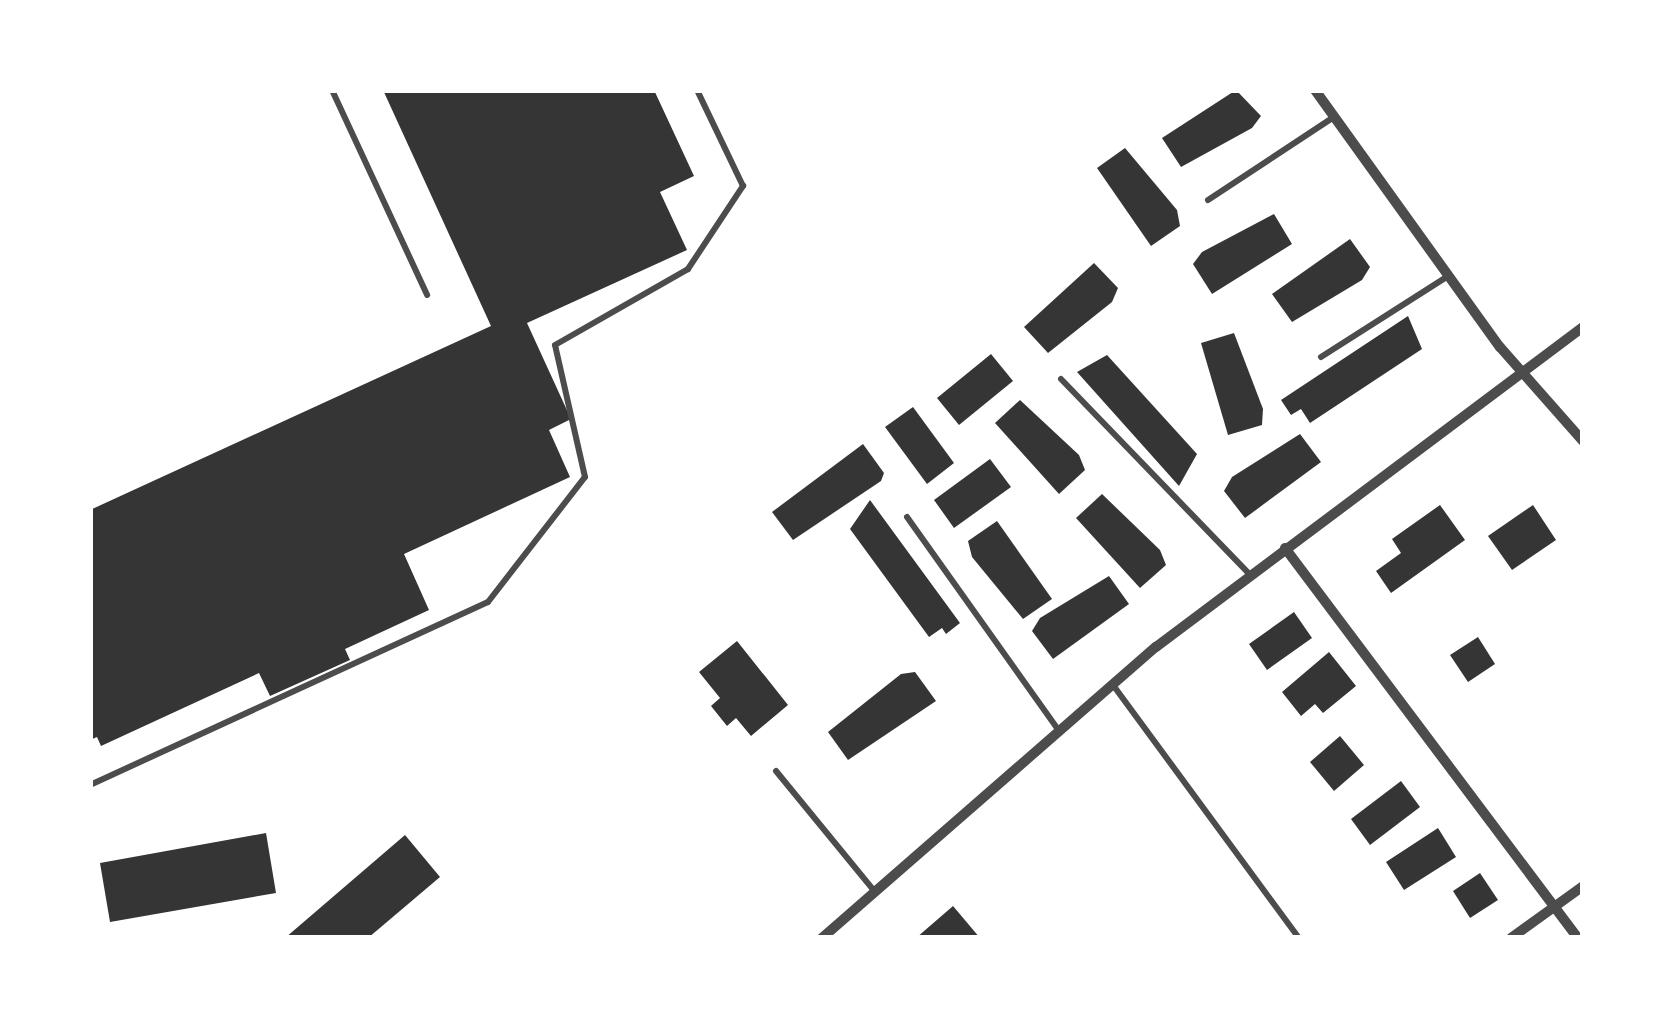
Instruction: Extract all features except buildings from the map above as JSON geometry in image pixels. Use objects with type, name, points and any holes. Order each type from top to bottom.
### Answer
[{"type":"street","points":[[1317,90],[1448,276],[1583,441]]},
{"type":"street","points":[[822,938],[1113,685],[1250,575],[1583,327]]},
{"type":"street","points":[[1285,548],[1578,938]]},
{"type":"street","points":[[1511,938],[1583,886]]},
{"type":"lane","points":[[332,90],[427,295]]},
{"type":"lane","points":[[90,785],[488,602],[585,477],[556,345],[688,269],[743,186],[698,90]]},
{"type":"lane","points":[[1208,200],[1334,117]]},
{"type":"lane","points":[[1322,357],[1448,276]]},
{"type":"lane","points":[[1061,379],[1250,575]]},
{"type":"lane","points":[[907,517],[1059,731]]},
{"type":"lane","points":[[1113,685],[1299,938]]},
{"type":"lane","points":[[776,772],[875,892]]}]
